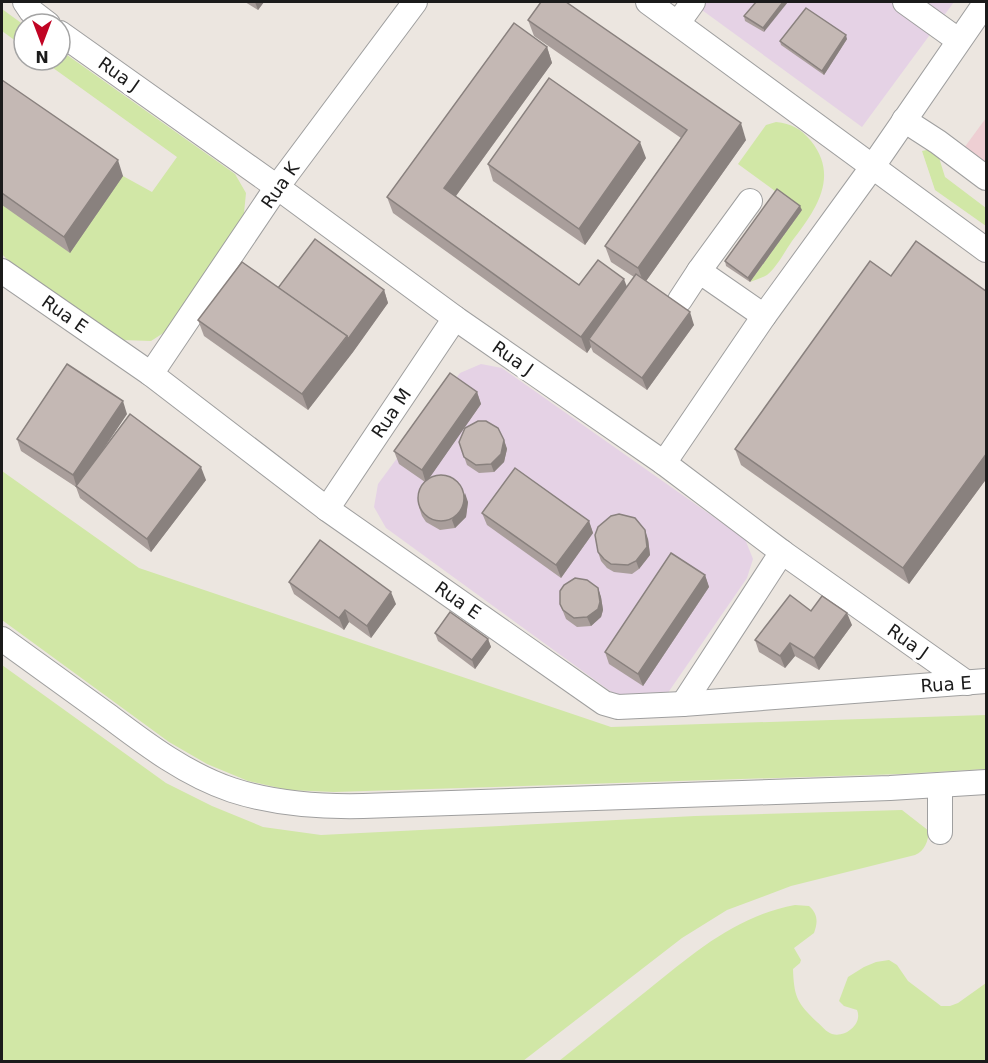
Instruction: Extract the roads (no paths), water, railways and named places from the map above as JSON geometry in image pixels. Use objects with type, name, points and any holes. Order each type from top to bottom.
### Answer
[{"type":"lane","name":"Rua K","points":[[151,374],[277,187],[415,2]]},
{"type":"lane","points":[[648,2],[987,250]]},
{"type":"lane","points":[[678,23],[693,2]]},
{"type":"lane","points":[[904,2],[957,40]]},
{"type":"lane","points":[[664,464],[764,316],[873,166],[957,40],[986,2]]},
{"type":"lane","name":"Rua J","points":[[72,42],[277,187],[455,318],[664,464],[783,552],[977,682]]},
{"type":"lane","points":[[904,120],[987,178]]},
{"type":"lane","points":[[681,300],[699,271],[750,201]]},
{"type":"lane","name":"Rua E","points":[[2,270],[151,374],[327,508],[604,703],[618,707],[683,704],[977,682]]},
{"type":"lane","points":[[699,271],[764,316]]},
{"type":"lane","name":"Rua M","points":[[327,508],[455,318]]},
{"type":"lane","points":[[683,704],[783,552]]},
{"type":"lane","points":[[2,639],[157,751],[195,773],[230,789],[268,800],[316,807],[987,782]]},
{"type":"lane","points":[[940,785],[940,832]]}]
